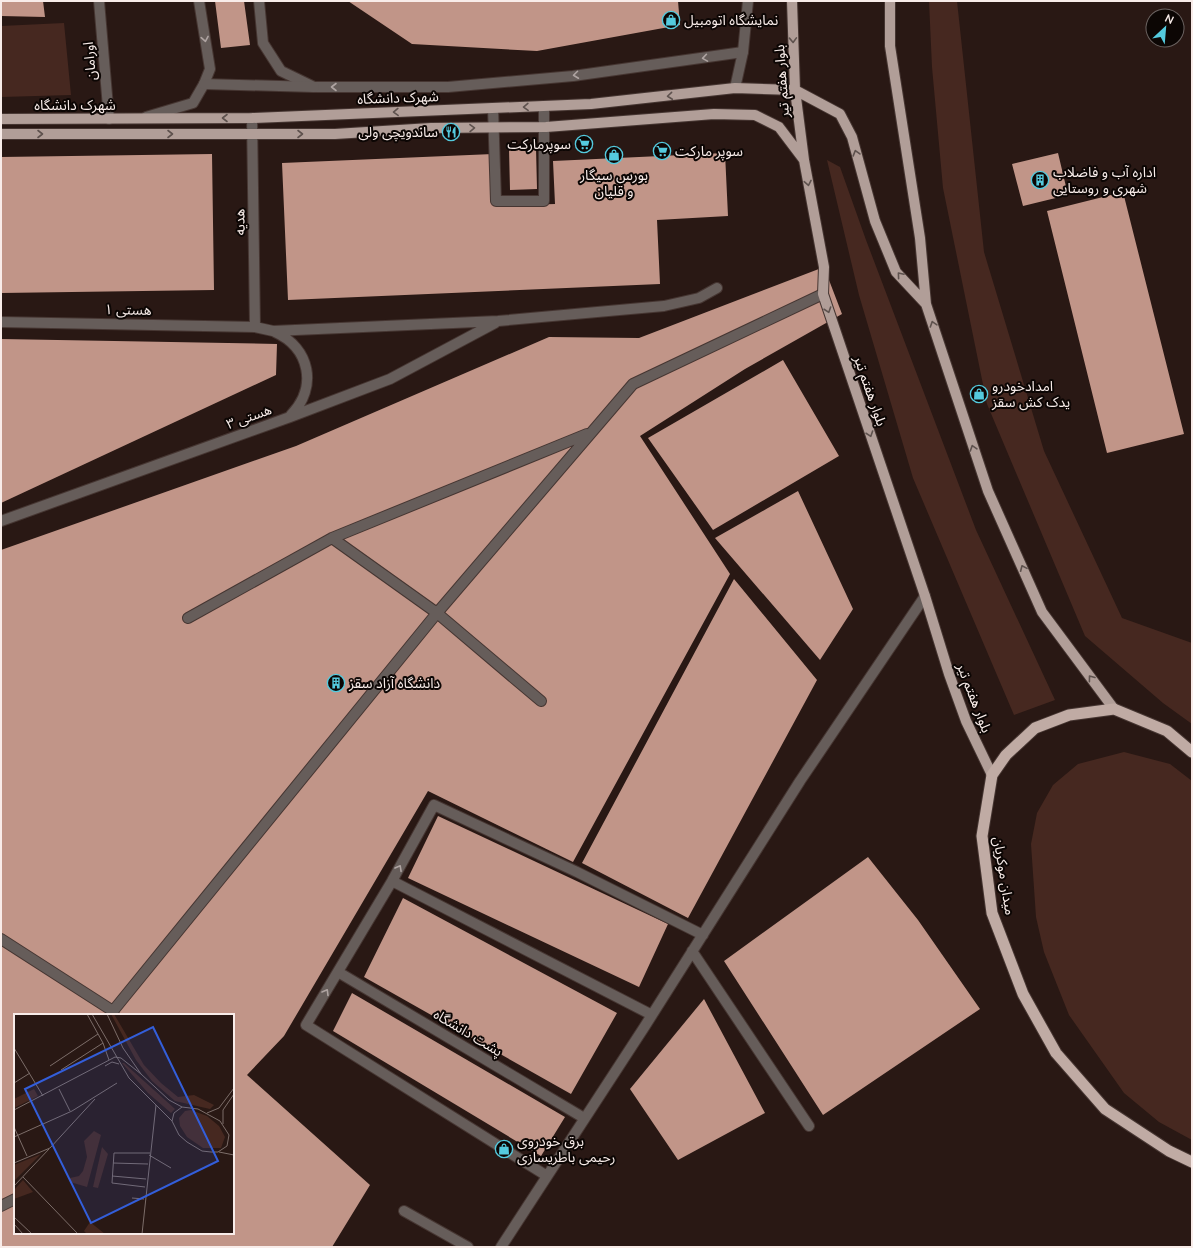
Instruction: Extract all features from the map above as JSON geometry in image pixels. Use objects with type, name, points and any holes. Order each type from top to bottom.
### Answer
[{"type":"highway","points":[[1114,709],[1167,731],[1192,752]]},
{"type":"highway","name":"میدان موکریان","points":[[1114,709],[1069,715],[1035,728],[1006,755],[992,775],[982,836],[992,913],[1023,994],[1056,1053],[1105,1109],[1169,1151],[1192,1162]]},
{"type":"main road","name":"بلوار هفتم تیر","points":[[792,1],[795,90],[804,160],[824,267],[823,294],[925,596],[949,674],[966,721],[992,775]]},
{"type":"main road","points":[[890,1],[890,46],[920,238],[926,304],[988,491],[1042,612],[1114,709]]},
{"type":"main road","name":"شهرک دانشگاه","points":[[1,118],[252,118],[591,104],[735,88],[795,90]]},
{"type":"main road","points":[[795,90],[840,114],[852,138],[875,221],[896,272],[926,304]]},
{"type":"main road","points":[[1,134],[336,134],[431,128],[546,127],[714,114],[755,115],[779,127],[804,160]]},
{"type":"street","name":"اورامان","points":[[99,1],[109,119]]},
{"type":"street","points":[[142,118],[193,103],[204,84],[210,69],[199,1]]},
{"type":"street","points":[[259,1],[263,43],[281,72],[314,87]]},
{"type":"street","points":[[735,88],[743,52],[748,1]]},
{"type":"street","points":[[204,84],[314,87],[448,87],[581,75],[743,52]]},
{"type":"street","points":[[493,108],[496,201],[544,201],[546,127],[544,106]]},
{"type":"street","name":"هدیه","points":[[252,118],[255,327]]},
{"type":"street","points":[[273,331],[498,321],[664,306],[699,298],[717,288]]},
{"type":"street","points":[[1,939],[114,1013],[437,612],[589,433],[633,384],[823,294]]},
{"type":"street","name":"هستی ۳","points":[[1,521],[290,417],[390,379],[498,321]]},
{"type":"street","name":"هستی ۱","points":[[1,322],[255,327],[273,331]]},
{"type":"street","points":[[273,331],[285,336],[294,345],[302,356],[306,367],[308,378],[303,400],[290,417]]},
{"type":"street","points":[[188,618],[332,538],[589,433]]},
{"type":"street","points":[[332,538],[437,612],[541,701]]},
{"type":"street","points":[[501,1247],[652,1015],[800,781],[925,596]]},
{"type":"street","points":[[547,1176],[306,1025],[392,881],[434,805],[577,872],[703,935]]},
{"type":"street","points":[[392,881],[652,1015]]},
{"type":"street","points":[[692,951],[809,1126]]},
{"type":"street","name":"پشت دانشگاه","points":[[338,972],[584,1118]]},
{"type":"street","points":[[1,1206],[14,1200]]},
{"type":"street","points":[[404,1211],[468,1247]]},
{"type":"shaded area","points":[[929,1],[957,1],[984,252],[1044,451],[1122,618],[1192,643],[1192,724],[1163,703],[1085,636],[987,404],[943,188],[932,67]]},
{"type":"shaded area","points":[[64,23],[71,95],[1,97],[1,26]]},
{"type":"shaded area","points":[[827,160],[840,167],[866,240],[976,530],[1055,700],[1014,715],[913,478],[859,295]]},
{"type":"shaded area","points":[[1124,752],[1170,764],[1192,781],[1192,1140],[1159,1122],[1124,1093],[1069,1015],[1044,952],[1036,917],[1031,844],[1037,813],[1053,785],[1078,764]]},
{"type":"building","points":[[1,1],[43,1],[45,17],[1,16]]},
{"type":"building","points":[[215,1],[244,1],[250,45],[221,48]]},
{"type":"building","points":[[348,1],[678,1],[680,25],[537,51],[412,44]]},
{"type":"building","points":[[536,148],[537,189],[510,190],[509,149]]},
{"type":"building","points":[[725,153],[728,216],[657,220],[660,284],[288,300],[282,163],[493,154],[495,206],[555,204],[553,161]]},
{"type":"building","name":"اداره آب و فاضلاب شهری و روستایی","points":[[1058,153],[1068,195],[1023,206],[1012,164]]},
{"type":"building","points":[[212,154],[214,290],[1,293],[1,157]]},
{"type":"building","points":[[1123,192],[1184,434],[1107,453],[1047,211]]},
{"type":"building","name":"دانشگاه آزاد سقز","points":[[824,267],[842,314],[745,369],[640,436],[730,574],[573,862],[428,791],[284,1036],[247,1075],[370,1185],[332,1247],[1,1247],[1,550],[296,446],[549,337],[639,338]]},
{"type":"building","points":[[1,339],[277,344],[276,375],[1,503]]},
{"type":"building","points":[[783,360],[839,456],[713,530],[648,438]]},
{"type":"building","points":[[798,491],[853,609],[820,660],[715,538]]},
{"type":"building","points":[[734,579],[817,680],[688,918],[582,863]]},
{"type":"building","points":[[438,816],[668,924],[639,987],[408,878]]},
{"type":"building","points":[[868,857],[918,920],[980,1009],[823,1115],[724,961]]},
{"type":"building","points":[[403,898],[617,1013],[571,1094],[364,977]]},
{"type":"building","points":[[352,993],[565,1117],[541,1156],[333,1031]]},
{"type":"building","points":[[704,999],[765,1113],[678,1160],[630,1089]]},
{"type":"place","name":"نمایشگاه اتومبیل","points":[[671,20]]},
{"type":"place","name":"ساندویچی ولی","points":[[451,132]]},
{"type":"place","name":"سوپرمارکت","points":[[584,144]]},
{"type":"place","name":"سوپر مارکت","points":[[662,151]]},
{"type":"place","name":"بورس سیگار و قلیان","points":[[614,155]]},
{"type":"place","name":"اداره آب و فاضلاب شهری و روستایی","points":[[1040,180]]},
{"type":"place","name":"امدادخودرو یدک کش سقز","points":[[979,394]]},
{"type":"place","name":"دانشگاه آزاد سقز","points":[[336,683]]},
{"type":"place","name":"برق خودروی رحیمی باطریسازی","points":[[504,1149]]}]
